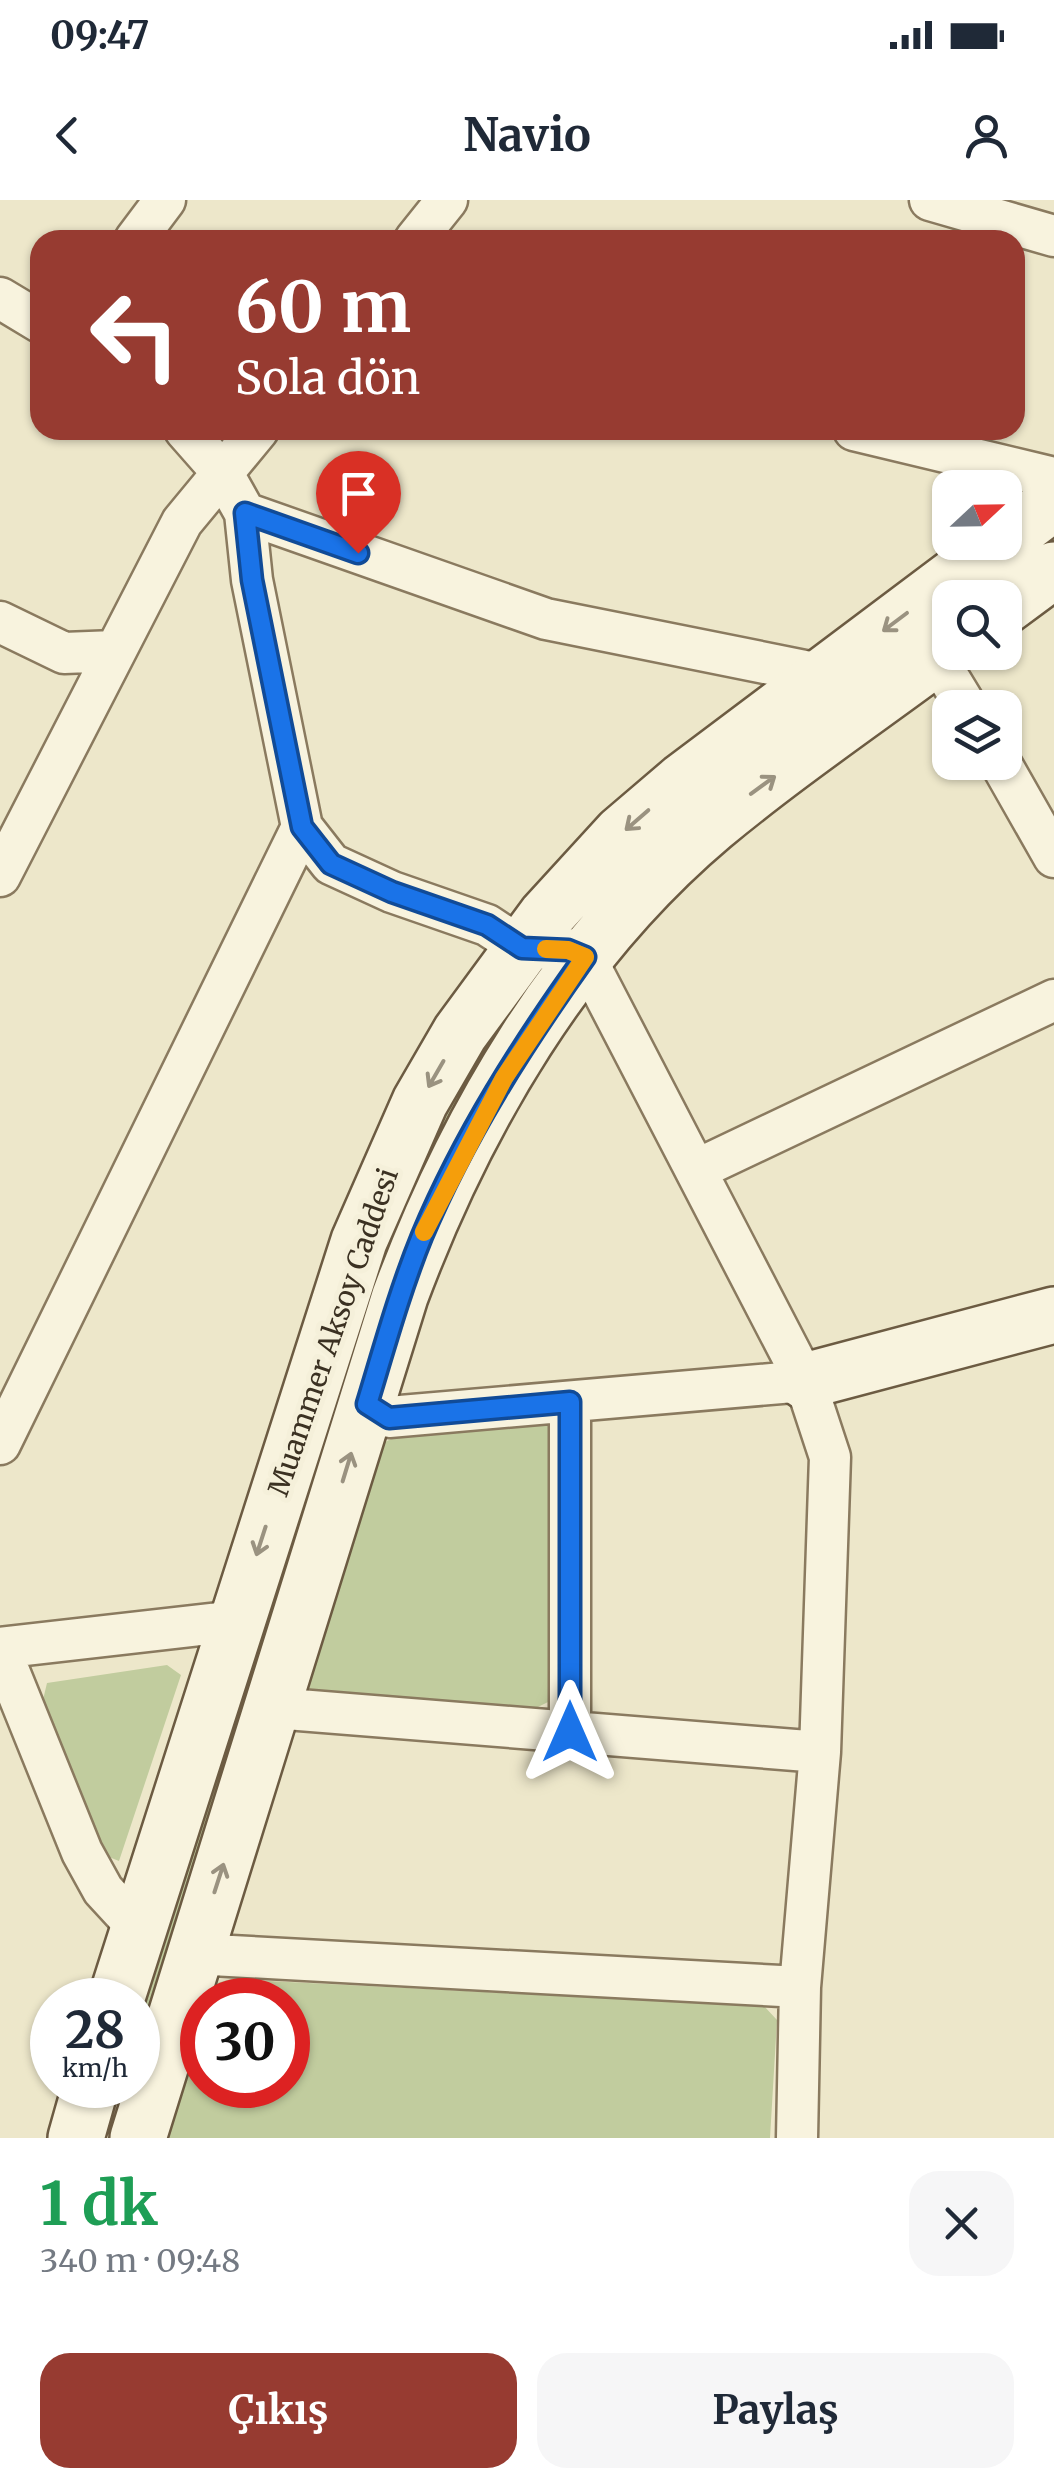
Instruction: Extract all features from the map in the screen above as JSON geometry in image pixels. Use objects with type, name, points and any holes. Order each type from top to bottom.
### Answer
[{"type":"main road","name":"Muammer Aksoy Caddesi","points":[[1022,526],[1054,502]]},
{"type":"main road","name":"Muammer Aksoy Caddesi","points":[[123,1978],[353,1258],[392,1160],[460,1033],[584,870],[622,834],[683,781],[978,560]]},
{"type":"main road","points":[[1022,594],[1054,570]]},
{"type":"main road","points":[[138,2138],[400,1296],[447,1183],[519,1052],[585,957],[632,903],[710,827],[932,660]]},
{"type":"main road","points":[[805,1381],[1054,1315]]},
{"type":"main road","points":[[76,2138],[84,2108]]},
{"type":"street","points":[[143,230],[165,200]]},
{"type":"street","points":[[423,230],[446,200]]},
{"type":"street","points":[[930,200],[1049,226]]},
{"type":"street","points":[[0,298],[30,316]]},
{"type":"street","points":[[194,440],[222,472],[245,513],[252,580],[302,827],[331,864],[392,892],[487,925],[522,948],[568,950],[585,957],[805,1381],[830,1457],[820,1752],[800,1987],[798,2138]]},
{"type":"street","points":[[0,876],[182,522],[249,440]]},
{"type":"street","points":[[896,440],[1054,478]]},
{"type":"street","points":[[245,513],[546,620],[824,676]]},
{"type":"street","points":[[0,622],[64,654],[116,651]]},
{"type":"street","points":[[1010,780],[1054,857]]},
{"type":"street","points":[[0,1444],[302,827]]},
{"type":"street","points":[[698,1169],[1054,1000]]},
{"type":"street","points":[[367,1404],[389,1418],[805,1381]]},
{"type":"street","points":[[570,1402],[570,1732]]},
{"type":"street","points":[[138,1928],[103,1890],[82,1852],[0,1649],[236,1621]]},
{"type":"street","points":[[274,1708],[820,1752]]},
{"type":"street","points":[[194,1954],[800,1987]]},
{"type":"green space","points":[[527,976],[539,984],[160,1996],[160,1978],[144,1978],[366,1285],[445,1103]]},
{"type":"green space","points":[[554,1425],[552,1700],[530,1711],[302,1691],[377,1446],[401,1434]]},
{"type":"green space","points":[[167,1665],[181,1675],[119,1861],[104,1855],[42,1704],[47,1683]]},
{"type":"green space","points":[[310,1983],[764,2006],[777,2020],[770,2138],[167,2138],[180,2092],[180,2108],[310,2108]]},
{"type":"slow traffic","points":[[424,1232],[488,1104],[585,957],[568,950],[546,949]]},
{"type":"route","points":[[358,553],[245,513],[252,580],[302,827],[331,864],[392,892],[487,925],[522,948],[568,950],[585,957],[519,1052],[447,1183],[400,1296],[367,1404],[389,1418],[570,1402],[570,1732]]}]
